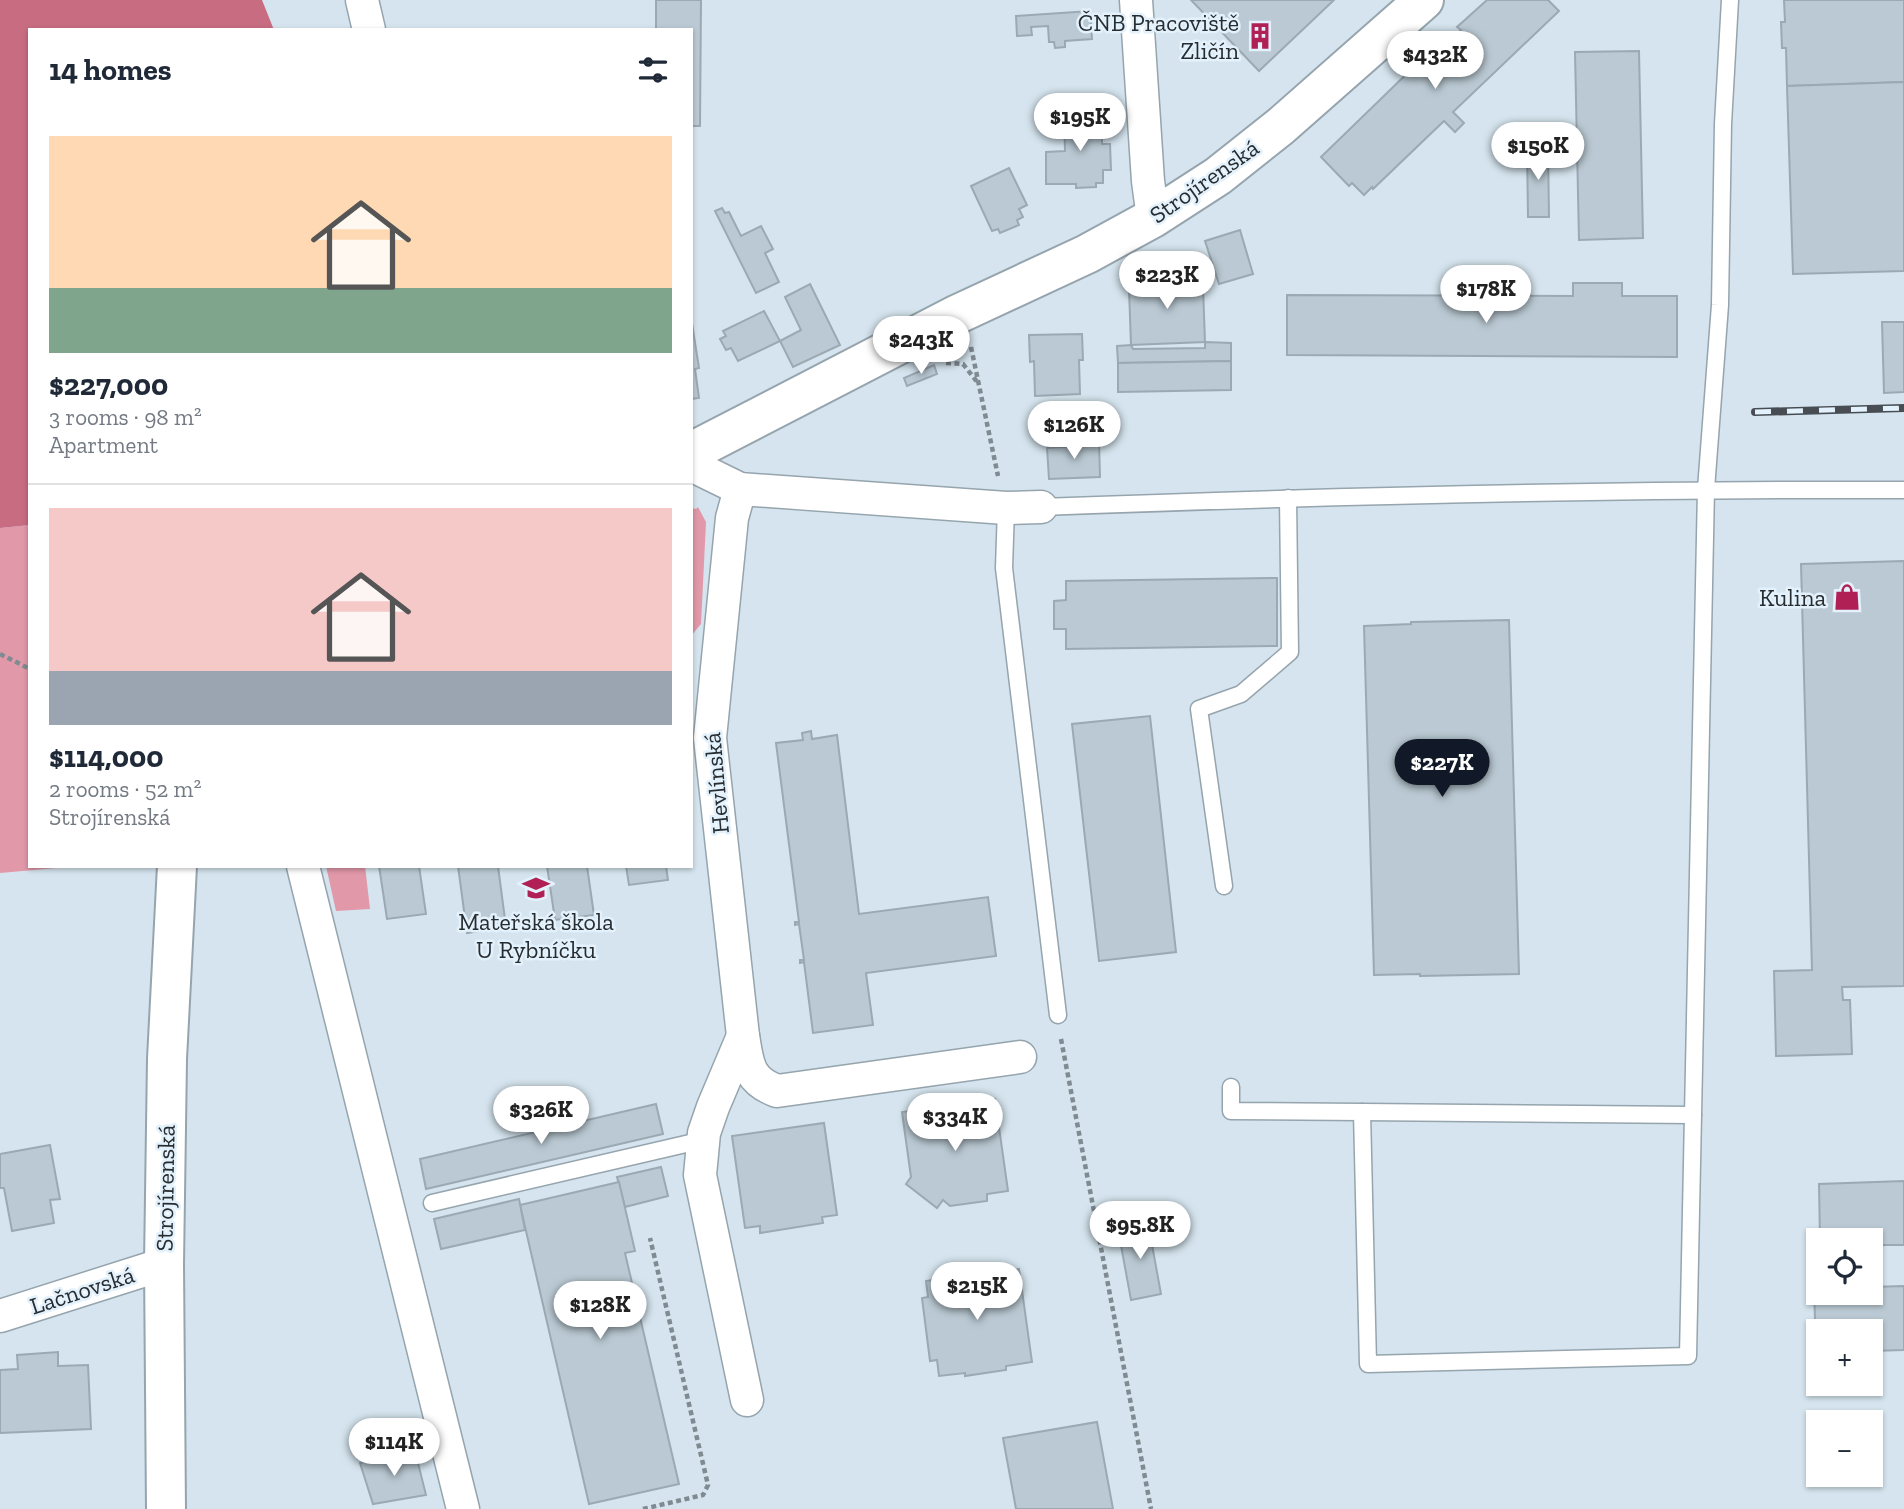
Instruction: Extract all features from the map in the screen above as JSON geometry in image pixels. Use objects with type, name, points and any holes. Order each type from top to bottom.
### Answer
[{"type":"street","points":[[362,0],[369,28]]},
{"type":"street","points":[[1136,0],[1148,181],[1153,218]]},
{"type":"street","name":"Strojírenská","points":[[693,451],[958,314],[1087,254],[1153,218],[1218,176],[1280,126],[1424,0]]},
{"type":"street","points":[[693,466],[740,489],[1006,508],[1041,507]]},
{"type":"street","name":"Hevlínská","points":[[740,489],[732,518],[710,738],[743,1036],[750,1070],[762,1083],[777,1091],[1020,1057]]},
{"type":"street","name":"Strojírenská","points":[[166,1509],[164,1264],[167,1059],[177,868]]},
{"type":"street","points":[[303,868],[463,1509]]},
{"type":"street","name":"Hevlínská","points":[[743,1036],[713,1107],[703,1140],[700,1175],[747,1400]]},
{"type":"street","name":"Lačnovská","points":[[0,1316],[164,1264]]},
{"type":"lane","points":[[1362,1112],[1368,1364],[1688,1356],[1706,489],[1720,305],[1723,124],[1730,0]]},
{"type":"lane","points":[[1041,507],[1288,498],[1706,489],[1904,490]]},
{"type":"lane","points":[[1224,886],[1199,709],[1241,694],[1290,652],[1288,498]]},
{"type":"lane","points":[[1006,508],[1004,568],[1058,1015]]},
{"type":"lane","points":[[1231,1087],[1231,1111],[1693,1115]]},
{"type":"lane","points":[[432,1203],[703,1140]]},
{"type":"path","points":[[958,314],[971,345],[1006,508]]},
{"type":"path","points":[[939,363],[964,364],[979,384]]},
{"type":"path","points":[[0,654],[28,668]]},
{"type":"path","points":[[1058,1015],[1062,1048],[1152,1509]]},
{"type":"path","points":[[643,1509],[703,1494],[708,1485],[650,1238]]},
{"type":"shaded area","points":[[0,0],[262,0],[273,28],[28,28],[28,525],[0,528]]},
{"type":"shaded area","points":[[698,507],[706,522],[701,624],[693,634],[693,508]]},
{"type":"shaded area","points":[[28,525],[28,868],[56,868],[0,873],[0,528]]},
{"type":"shaded area","points":[[326,868],[365,868],[370,909],[336,911]]},
{"type":"building","points":[[656,0],[701,0],[700,126],[693,126],[693,28],[656,28]]},
{"type":"building","name":"ČNB Pracoviště Zličín","points":[[1191,0],[1334,0],[1259,71]]},
{"type":"building","points":[[1487,0],[1548,0],[1559,11],[1453,112],[1464,123],[1455,132],[1444,121],[1364,195],[1352,183],[1349,186],[1321,157],[1423,58],[1427,63],[1461,30],[1457,27]]},
{"type":"building","points":[[1784,0],[1904,0],[1904,82],[1787,86],[1786,48],[1782,48],[1781,22],[1785,22]]},
{"type":"building","points":[[1090,11],[1092,39],[1065,41],[1065,47],[1055,48],[1054,42],[1049,42],[1048,26],[1031,27],[1032,35],[1017,36],[1016,16]]},
{"type":"building","points":[[1639,51],[1643,238],[1579,240],[1575,52]]},
{"type":"building","points":[[1904,82],[1904,271],[1793,274],[1787,86]]},
{"type":"building","points":[[1102,112],[1102,144],[1110,144],[1111,170],[1103,170],[1103,183],[1096,183],[1096,187],[1076,188],[1076,184],[1046,184],[1046,152],[1065,151],[1064,113]]},
{"type":"building","points":[[1527,147],[1548,147],[1549,217],[1528,217]]},
{"type":"building","points":[[1009,168],[1027,205],[1019,209],[1023,217],[1017,220],[1019,225],[1000,233],[998,229],[992,231],[971,186]]},
{"type":"building","points":[[722,208],[725,213],[729,212],[741,236],[761,226],[773,249],[765,253],[779,282],[756,293],[715,211]]},
{"type":"building","points":[[1240,230],[1253,274],[1219,284],[1205,241]]},
{"type":"building","points":[[1183,270],[1183,287],[1203,287],[1205,342],[1131,345],[1129,289],[1149,289],[1148,271]]},
{"type":"building","points":[[1573,283],[1622,283],[1622,296],[1677,296],[1677,357],[1287,355],[1287,295],[1573,296]]},
{"type":"building","points":[[810,284],[840,345],[793,367],[780,341],[801,330],[785,297]]},
{"type":"building","points":[[764,311],[780,341],[738,361],[731,348],[726,350],[720,339],[726,336],[723,331]]},
{"type":"building","points":[[1882,322],[1904,322],[1904,392],[1884,393]]},
{"type":"building","points":[[693,330],[699,368],[695,369],[699,398],[693,399]]},
{"type":"building","points":[[1082,334],[1083,360],[1079,360],[1080,394],[1035,396],[1034,361],[1030,362],[1029,335]]},
{"type":"building","points":[[1205,342],[1231,343],[1231,361],[1118,363],[1117,346],[1131,345],[1133,349],[1205,348]]},
{"type":"building","points":[[1231,361],[1231,390],[1118,392],[1118,363]]},
{"type":"building","points":[[934,365],[937,374],[907,386],[904,378]]},
{"type":"building","points":[[1099,442],[1100,477],[1049,479],[1047,448]]},
{"type":"building","points":[[1904,561],[1904,986],[1842,987],[1843,1000],[1850,1000],[1852,1054],[1776,1056],[1774,971],[1812,970],[1801,564]]},
{"type":"building","points":[[1277,578],[1277,646],[1066,649],[1066,629],[1054,629],[1054,601],[1066,600],[1066,581]]},
{"type":"building","points":[[1509,620],[1519,974],[1374,975],[1364,626]]},
{"type":"building","points":[[1150,716],[1176,952],[1099,961],[1072,724]]},
{"type":"building","points":[[811,731],[812,739],[837,735],[859,914],[988,897],[996,956],[866,973],[873,1025],[813,1033],[804,962],[800,963],[800,960],[804,960],[799,924],[795,925],[795,922],[799,922],[776,743],[803,740],[802,733]]},
{"type":"building","points":[[379,868],[419,868],[426,914],[387,919]]},
{"type":"building","points":[[458,868],[498,868],[506,927],[467,933]]},
{"type":"building","points":[[547,868],[587,868],[594,915],[555,920]]},
{"type":"building","points":[[626,868],[666,868],[668,880],[629,885]]},
{"type":"building","points":[[995,1099],[1008,1191],[987,1194],[987,1201],[950,1206],[943,1200],[937,1208],[906,1184],[911,1177],[902,1112]]},
{"type":"building","points":[[656,1104],[663,1134],[426,1189],[420,1159]]},
{"type":"building","points":[[824,1123],[837,1215],[822,1217],[823,1223],[760,1233],[760,1226],[745,1228],[732,1136]]},
{"type":"building","points":[[50,1145],[60,1199],[50,1200],[54,1223],[12,1231],[4,1188],[0,1188],[0,1154]]},
{"type":"building","points":[[661,1167],[668,1196],[625,1207],[617,1177]]},
{"type":"building","points":[[1904,1181],[1904,1245],[1883,1245],[1883,1228],[1820,1228],[1819,1184]]},
{"type":"building","points":[[619,1182],[635,1251],[625,1253],[679,1484],[589,1504],[520,1205]]},
{"type":"building","points":[[519,1199],[525,1230],[441,1249],[434,1219]]},
{"type":"building","points":[[1148,1223],[1161,1294],[1131,1300],[1118,1229]]},
{"type":"building","points":[[992,1268],[993,1273],[1019,1269],[1032,1362],[1006,1366],[1006,1370],[965,1376],[965,1373],[939,1376],[937,1360],[930,1361],[922,1298],[928,1297],[926,1281]]},
{"type":"building","points":[[1904,1286],[1904,1350],[1883,1351],[1883,1319],[1815,1319],[1815,1305],[1883,1305],[1883,1287]]},
{"type":"building","points":[[58,1352],[58,1366],[88,1365],[91,1429],[0,1433],[0,1370],[18,1369],[17,1355]]},
{"type":"building","points":[[1097,1422],[1113,1509],[1016,1509],[1003,1438]]},
{"type":"building","points":[[415,1451],[426,1495],[373,1504],[360,1463]]},
{"type":"railway","points":[[1755,412],[1904,408]]},
{"type":"place","name":"ČNB Pracoviště Zličín","points":[[1260,36]]},
{"type":"place","name":"Kulina","points":[[1847,597]]},
{"type":"place","name":"Mateřská škola U Rybníčku","points":[[536,888]]}]
